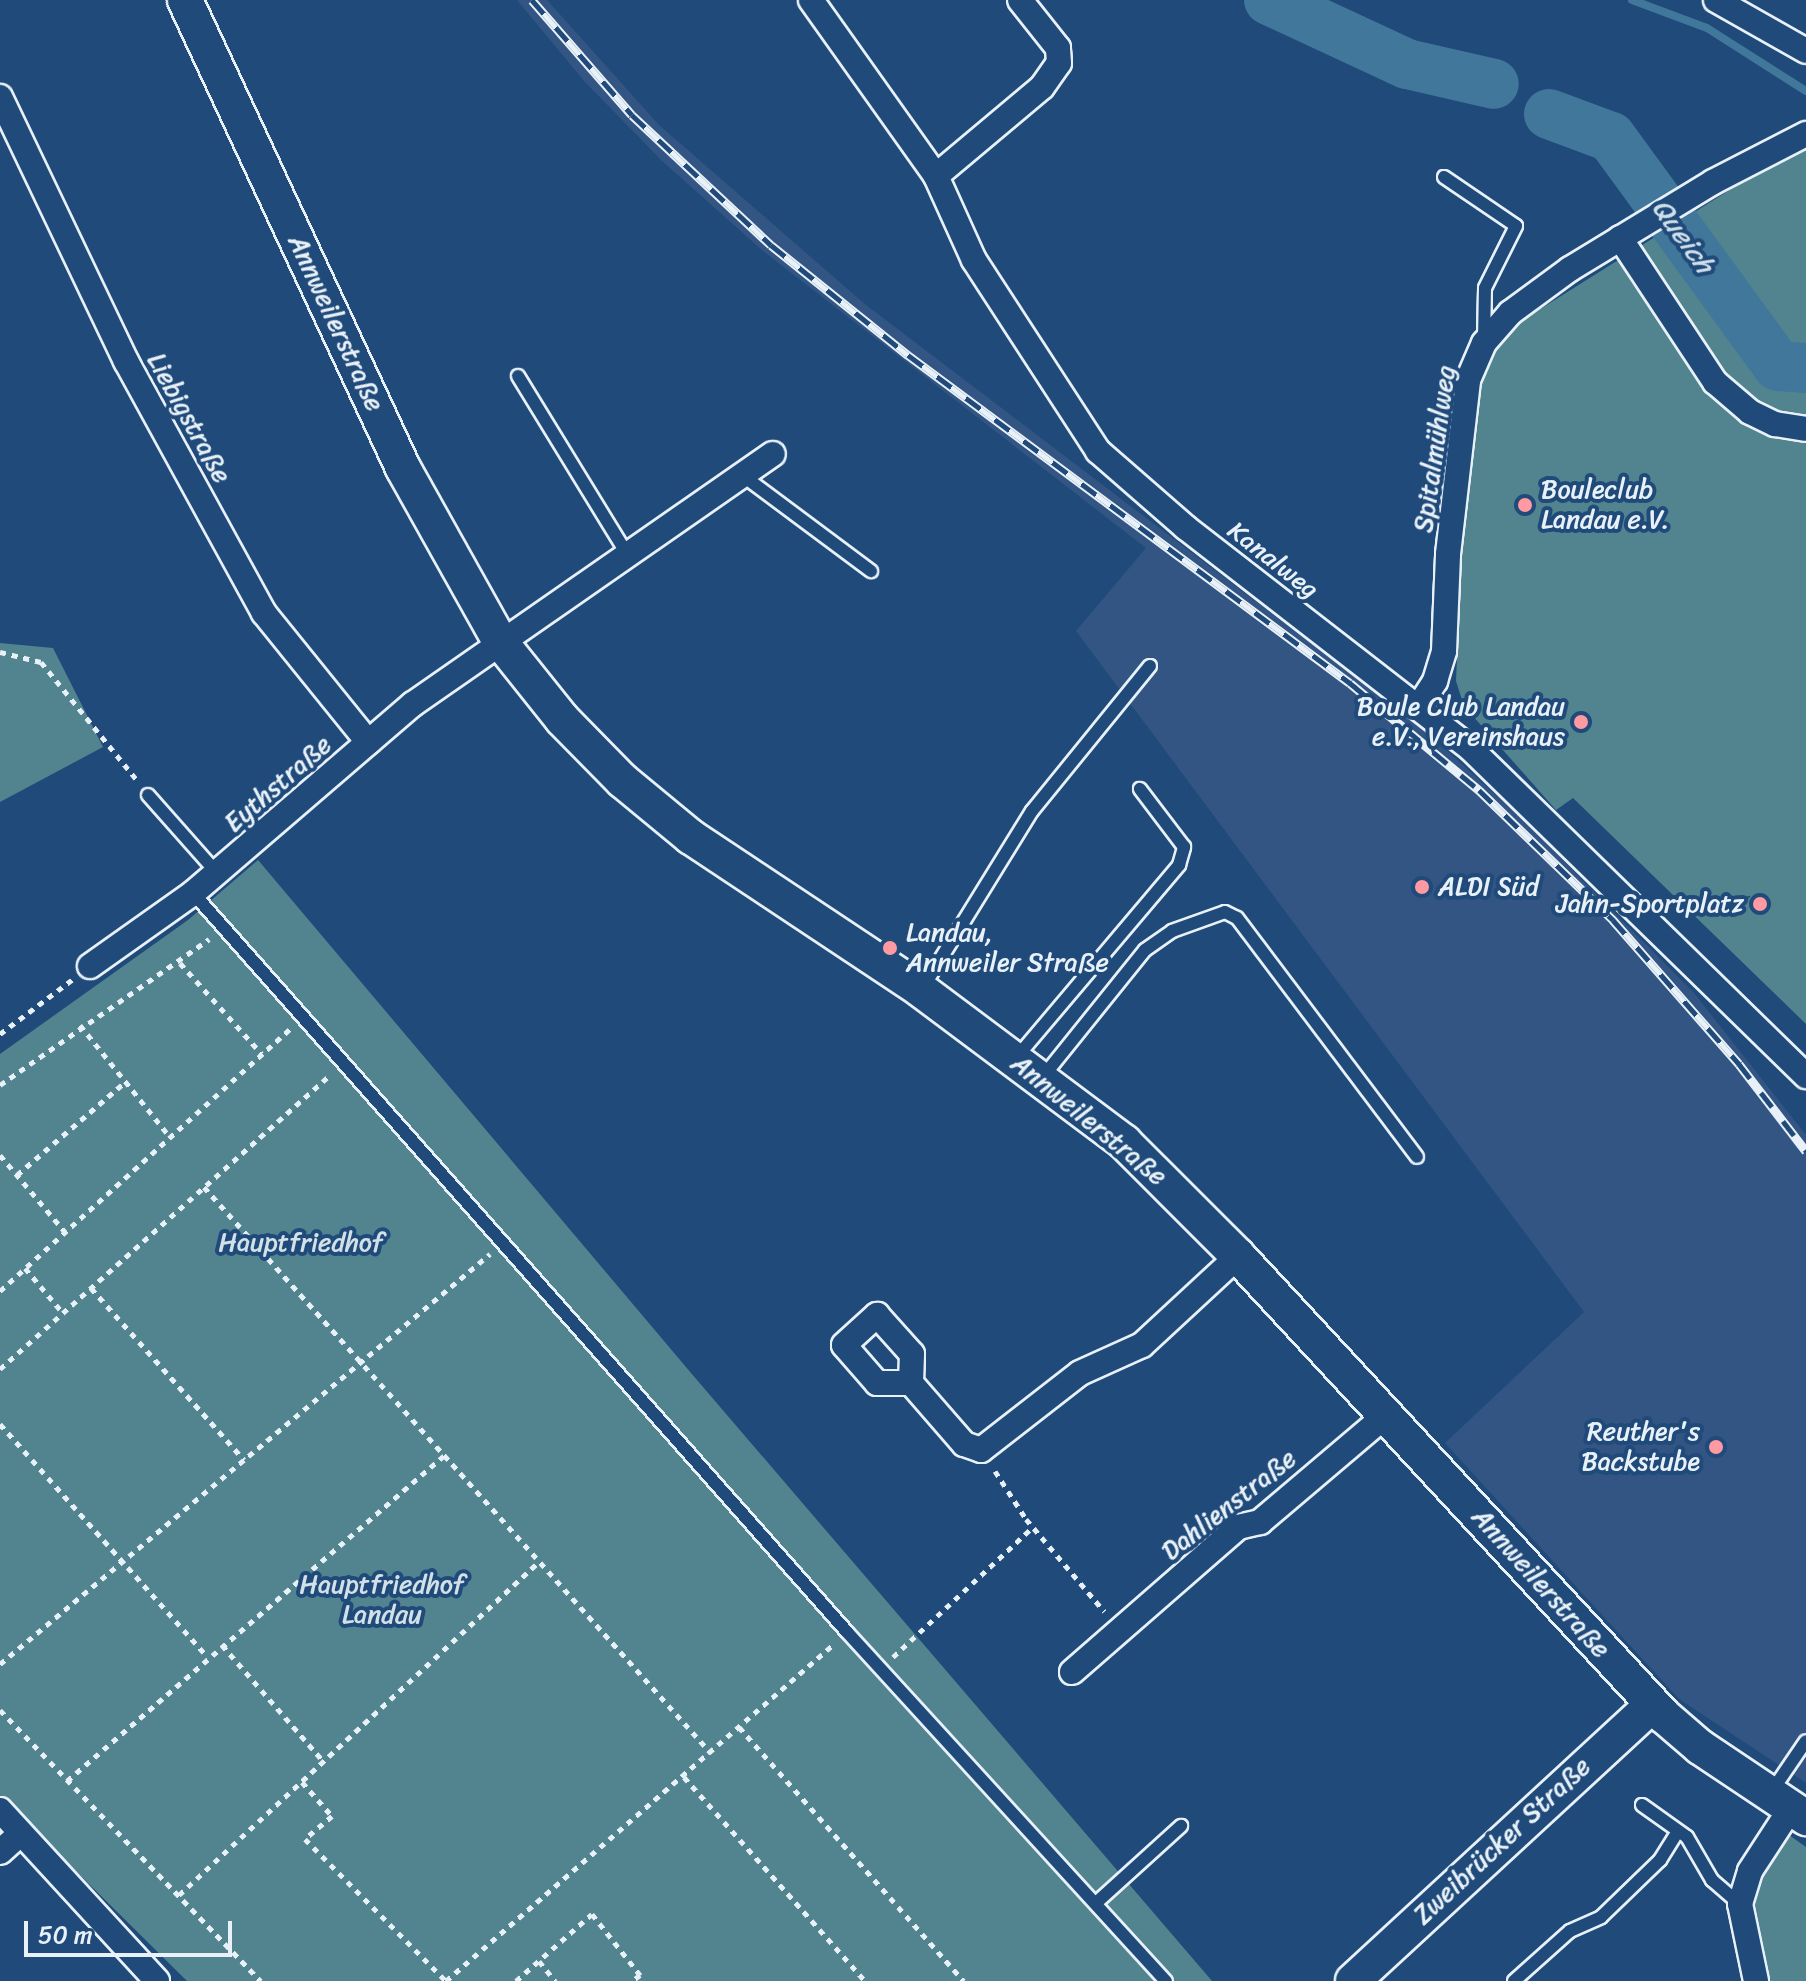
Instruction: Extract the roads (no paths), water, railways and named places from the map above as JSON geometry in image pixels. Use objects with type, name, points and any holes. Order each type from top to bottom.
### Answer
[{"type":"street","name":"Annweilerstraße","points":[[185,0],[403,468],[499,640],[591,750],[666,818],[921,990],[1029,1068],[1142,1158],[1238,1256],[1652,1705],[1700,1747],[1789,1807]]},
{"type":"street","name":"Kanalweg","points":[[811,0],[936,176],[974,260],[1098,451],[1185,527],[1419,706],[1557,828],[1806,1076]]},
{"type":"street","points":[[936,176],[1042,87],[1059,63],[1058,48],[1020,0]]},
{"type":"street","points":[[1716,0],[1806,51]]},
{"type":"street","name":"Liebigstraße","points":[[0,97],[126,361],[264,613],[368,742]]},
{"type":"street","name":"Spitalmühlweg","points":[[1419,706],[1435,681],[1444,651],[1448,554],[1468,380],[1484,343],[1510,313],[1630,232],[1806,134]]},
{"type":"street","points":[[1630,232],[1715,382],[1750,412],[1775,424],[1806,429]]},
{"type":"street","points":[[499,640],[773,454]]},
{"type":"street","name":"Eythstraße","points":[[90,966],[193,893],[368,742],[499,640]]},
{"type":"street","points":[[911,1383],[964,1444],[981,1450],[1080,1373],[1142,1345],[1238,1256]]},
{"type":"street","name":"Dahlienstraße","points":[[1072,1672],[1238,1527],[1260,1522],[1386,1415]]},
{"type":"street","name":"Zweibrücker Straße","points":[[1353,1981],[1652,1705]]},
{"type":"street","points":[[1756,1981],[1740,1904],[1758,1857],[1789,1807]]},
{"type":"street","points":[[0,1810],[157,1981]]},
{"type":"street","points":[[0,1852],[21,1833]]},
{"type":"lane","points":[[1444,177],[1516,226],[1485,288],[1484,343]]},
{"type":"lane","points":[[518,376],[627,554]]},
{"type":"lane","points":[[742,475],[871,571]]},
{"type":"lane","points":[[921,990],[1032,811],[1150,666]]},
{"type":"lane","points":[[1029,1068],[1179,865],[1184,847],[1140,789]]},
{"type":"lane","points":[[148,795],[217,873]]},
{"type":"lane","points":[[193,893],[505,1241],[847,1632],[1166,1981]]},
{"type":"lane","points":[[1029,1068],[1145,950],[1172,931],[1225,912],[1237,918],[1417,1157]]},
{"type":"lane","points":[[1789,1807],[1806,1741]]},
{"type":"lane","points":[[1642,1805],[1687,1837],[1712,1880],[1740,1904]]},
{"type":"lane","points":[[1096,1903],[1181,1826]]},
{"type":"lane","points":[[1514,1981],[1570,1931],[1601,1917],[1660,1860],[1678,1831]]},
{"type":"waterway","name":"Queich","points":[[1269,0],[1407,64],[1494,84]]},
{"type":"waterway","points":[[1632,0],[1707,28],[1806,91]]},
{"type":"waterway","name":"Queich","points":[[1549,114],[1611,137],[1778,366],[1806,368]]},
{"type":"railway","points":[[532,0],[632,115],[771,245],[908,355],[1350,683],[1479,790],[1613,920],[1739,1064],[1806,1151]]},
{"type":"place","name":"Bouleclub Landau e.V.","points":[[1525,505]]},
{"type":"place","name":"Boule Club Landau e.V., Vereinshaus","points":[[1581,722]]},
{"type":"place","name":"ALDI Süd","points":[[1422,887]]},
{"type":"place","name":"Jahn-Sportplatz","points":[[1760,904]]},
{"type":"place","name":"Landau, Annweiler Straße","points":[[890,948]]},
{"type":"place","name":"Reuther's Backstube","points":[[1716,1447]]},
{"type":"park label","name":"Hauptfriedhof","points":[[301,1243]]},
{"type":"park label","name":"Hauptfriedhof Landau","points":[[382,1600]]}]
